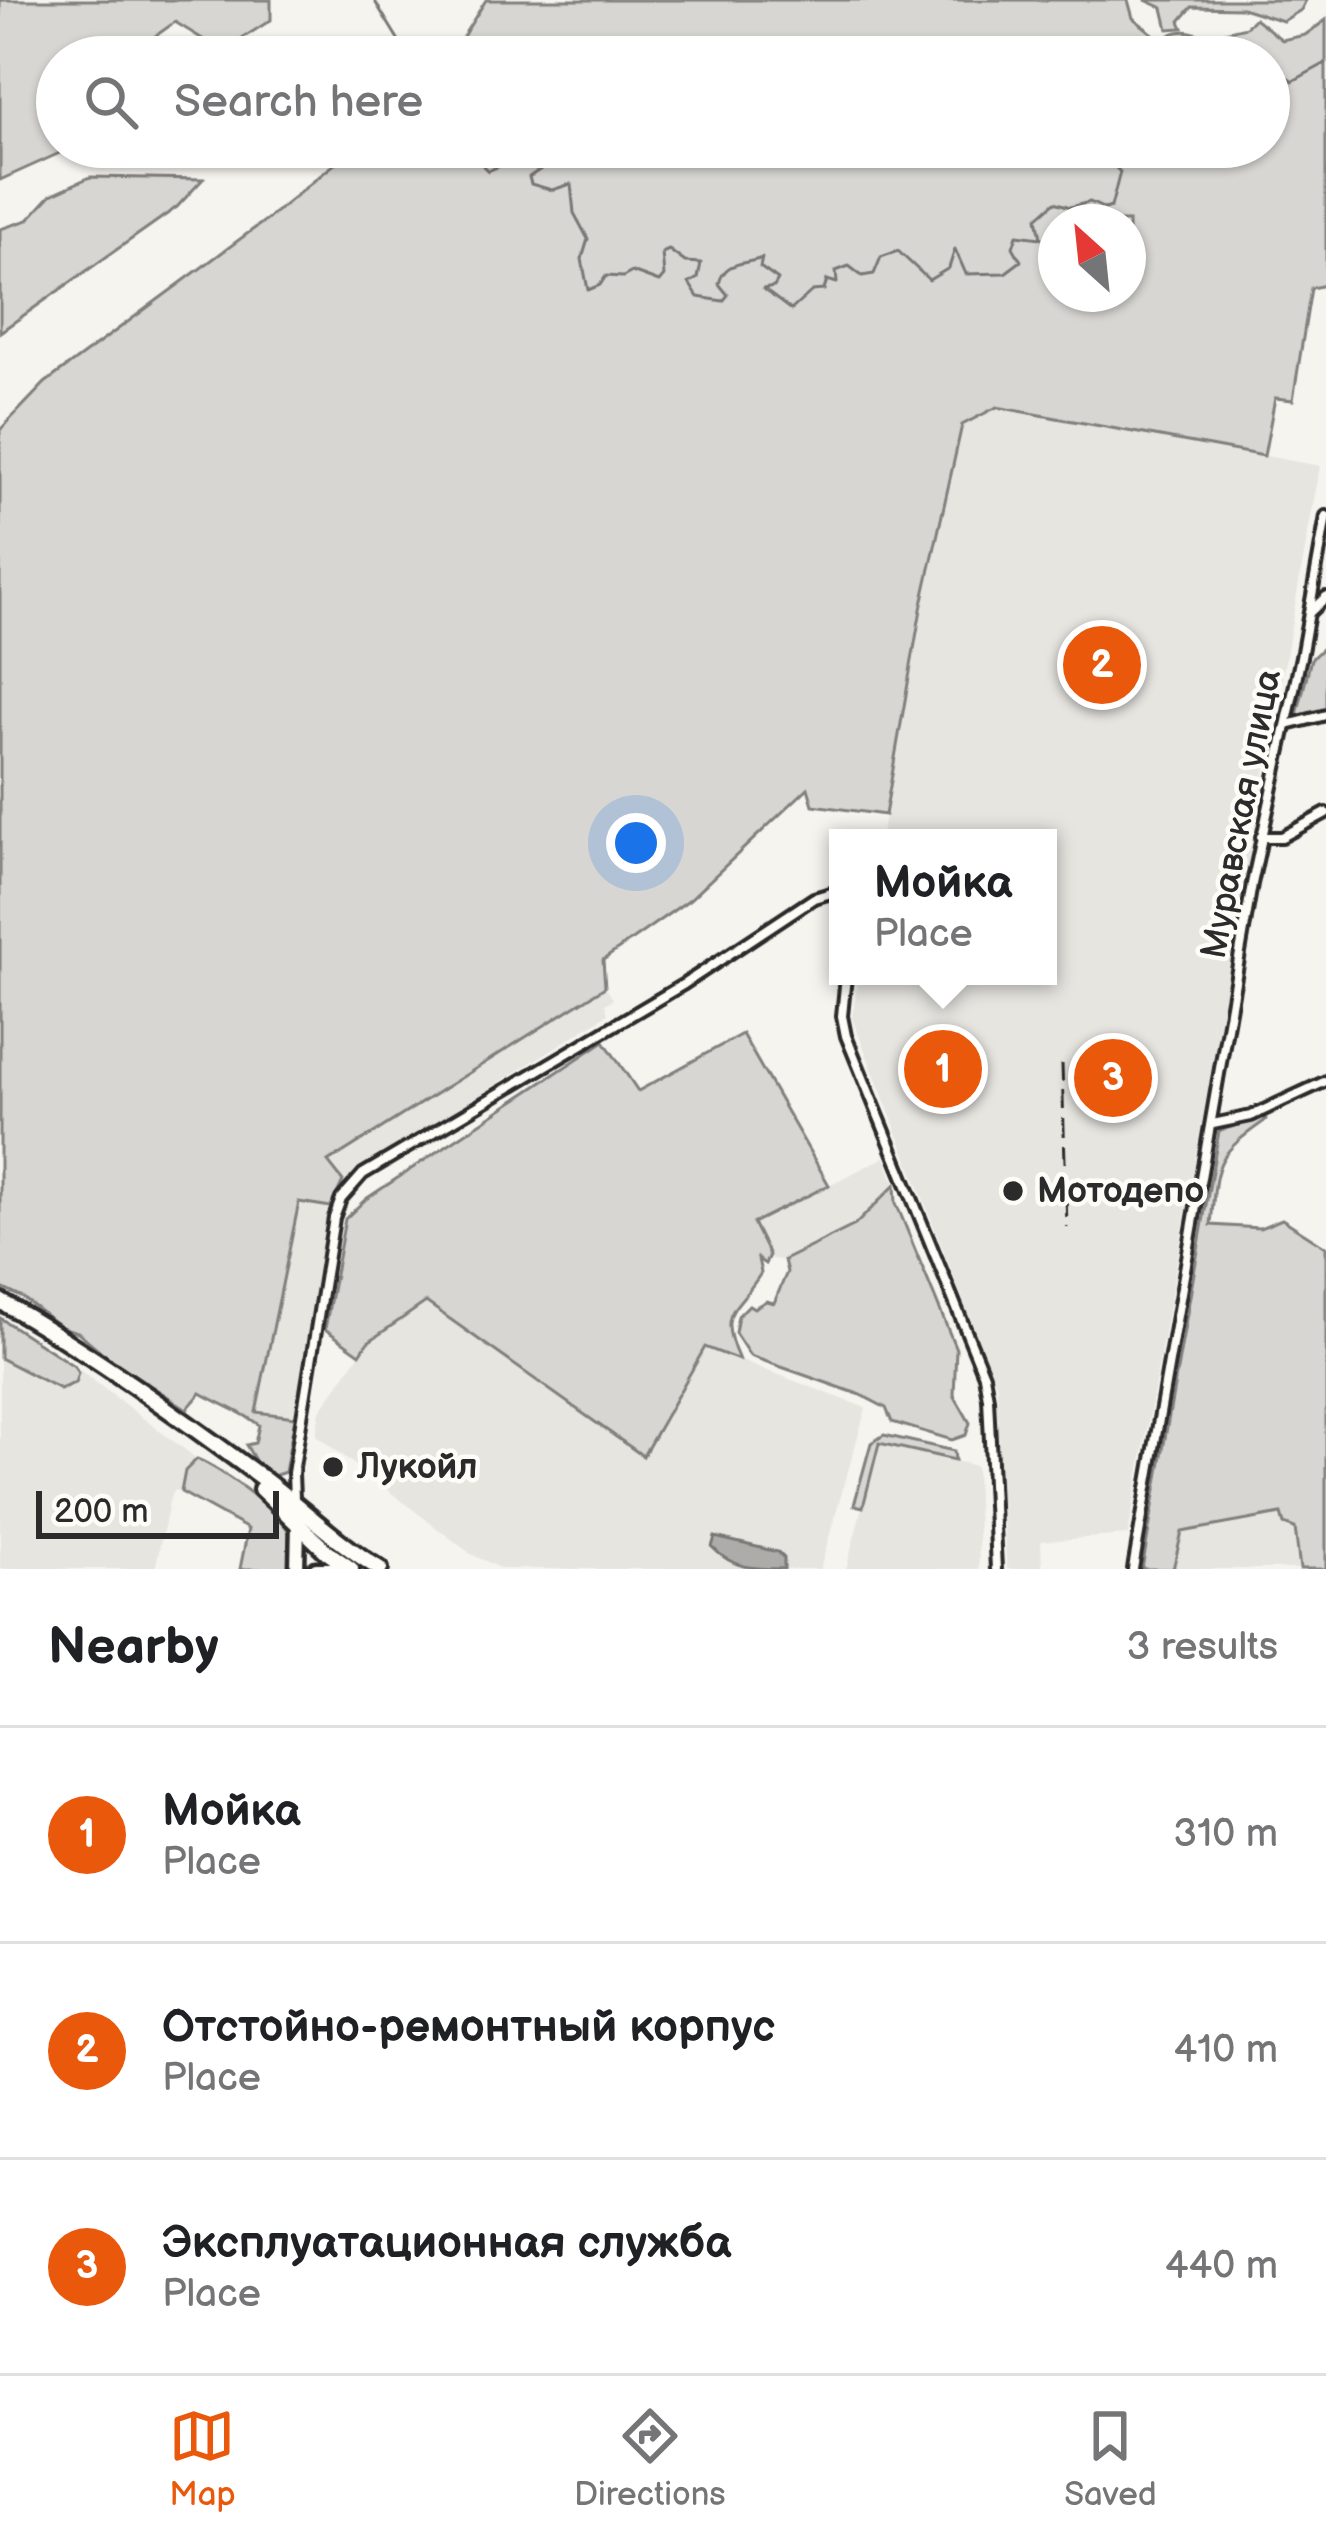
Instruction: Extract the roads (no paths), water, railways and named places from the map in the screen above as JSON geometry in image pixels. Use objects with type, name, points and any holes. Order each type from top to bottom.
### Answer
[{"type":"main road","points":[[0,1301],[197,1432],[380,1569]]},
{"type":"main road","points":[[0,1311],[255,1484],[301,1532],[351,1569]]},
{"type":"main road","points":[[295,1506],[301,1532],[297,1569]]},
{"type":"main road","points":[[301,1532],[314,1529],[329,1535]]},
{"type":"main road","points":[[316,1569],[332,1569]]},
{"type":"street","name":"Муравская улица","points":[[1133,1569],[1261,837],[1326,515]]},
{"type":"street","points":[[1309,614],[1326,597]]},
{"type":"street","points":[[1287,725],[1326,715]]},
{"type":"street","points":[[1261,837],[1282,837],[1326,813]]},
{"type":"street","points":[[295,1506],[293,1473],[334,1218],[350,1186],[684,984],[814,898],[829,894]]},
{"type":"street","points":[[845,985],[842,1016],[846,1036],[984,1375],[996,1569]]},
{"type":"street","points":[[1213,1124],[1251,1116],[1326,1081]]},
{"type":"waterway","points":[[374,0],[396,36]]},
{"type":"waterway","points":[[1290,79],[1326,63]]},
{"type":"waterway","points":[[485,168],[496,168]]},
{"type":"waterway","points":[[540,168],[529,177],[531,184],[552,190],[571,184],[574,213],[588,239],[582,259],[588,290],[606,276],[632,272],[659,282],[664,276],[662,253],[669,250],[685,262],[701,263],[698,278],[689,283],[698,297],[723,301],[728,295],[719,284],[725,271],[762,258],[760,267],[778,280],[774,287],[763,289],[791,310],[812,291],[824,290],[827,280],[837,283],[836,271],[849,266],[862,276],[874,274],[881,257],[898,251],[929,280],[949,268],[955,249],[966,274],[1005,273],[1021,261],[1013,247],[1017,235],[1041,238],[1037,218],[1055,202],[1070,207],[1090,202],[1111,207],[1120,172],[1116,168]]},
{"type":"railway","points":[[1062,1064],[1067,1227]]},
{"type":"place","name":"Отстойно-ремонтный корпус","points":[[1102,665]]},
{"type":"place","name":"Мойка","points":[[943,1069]]},
{"type":"place","name":"Эксплуатационная служба","points":[[1113,1078]]},
{"type":"place","name":"Мотодепо","points":[[1013,1191]]},
{"type":"place","name":"Лукойл","points":[[333,1467]]}]
